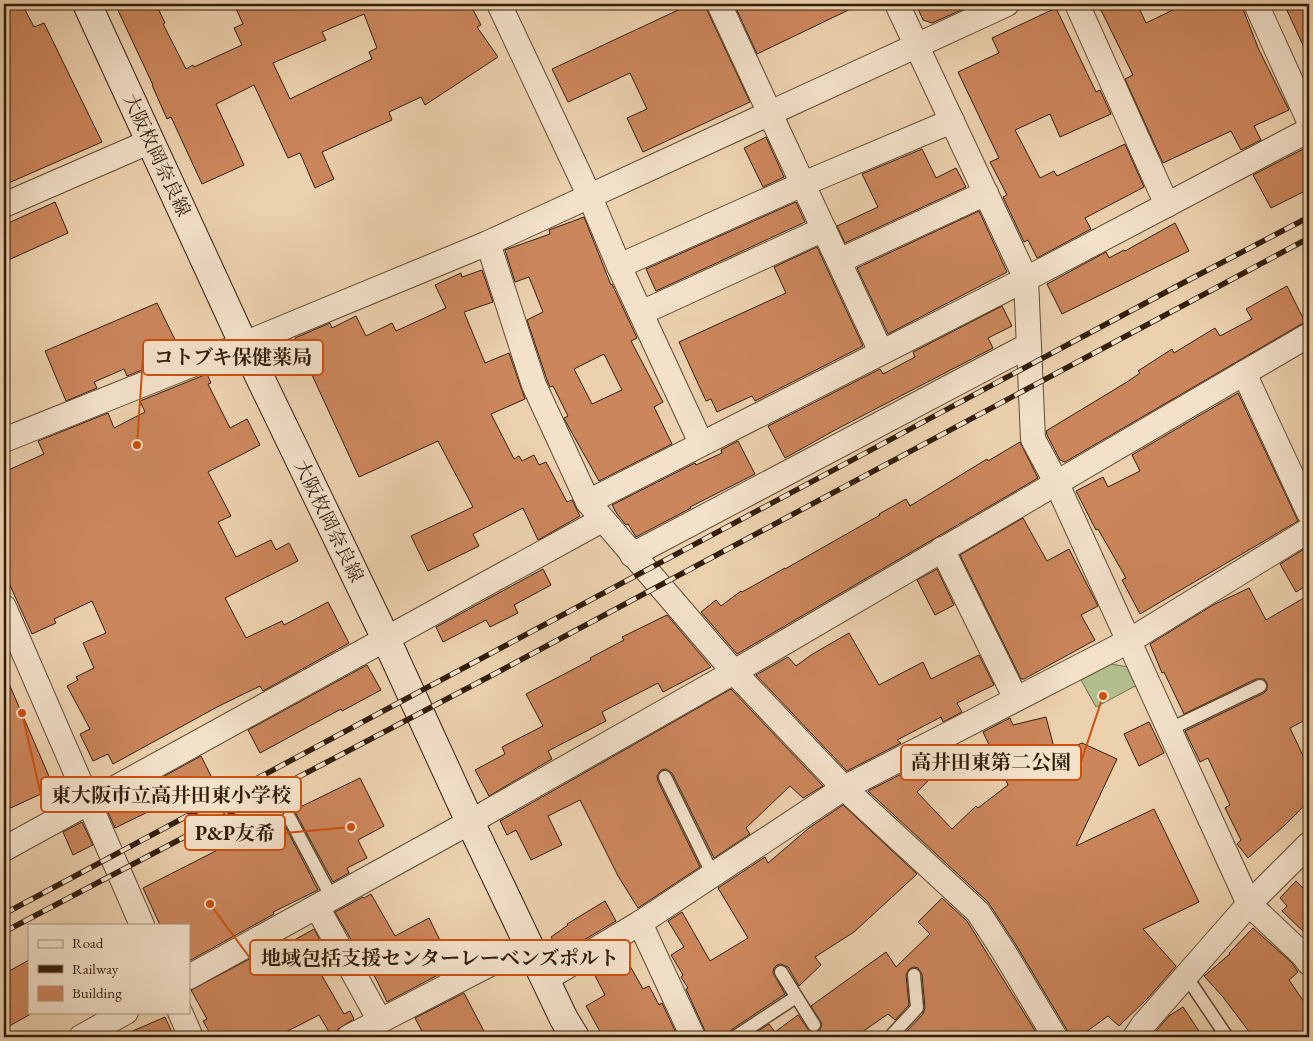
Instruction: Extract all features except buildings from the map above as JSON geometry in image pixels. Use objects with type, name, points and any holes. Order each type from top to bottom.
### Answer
[{"type":"main road","name":"大阪枚岡奈良線","points":[[87,4],[244,344],[386,639],[470,822],[575,1037]]},
{"type":"street","points":[[499,4],[590,197],[619,266],[701,443]]},
{"type":"street","points":[[719,4],[881,352]]},
{"type":"street","points":[[897,4],[1026,279],[1033,439],[1056,482],[1249,904],[1302,954],[1309,963]]},
{"type":"street","points":[[4,440],[244,344],[488,243],[1007,4]]},
{"type":"street","points":[[1078,4],[1167,205]]},
{"type":"street","points":[[1256,4],[1309,121]]},
{"type":"street","points":[[619,266],[803,184],[952,121]]},
{"type":"street","points":[[588,502],[1026,279],[1309,130]]},
{"type":"street","points":[[4,205],[151,141]]},
{"type":"street","points":[[839,261],[986,194]]},
{"type":"street","points":[[641,314],[824,229]]},
{"type":"street","points":[[488,243],[534,385],[588,502],[734,672],[844,788],[978,912],[1055,1037]]},
{"type":"street","points":[[190,976],[470,822],[734,672],[1309,335]]},
{"type":"street","points":[[632,555],[1029,344]]},
{"type":"street","points":[[1244,373],[1309,513]]},
{"type":"street","points":[[4,849],[602,520]]},
{"type":"street","points":[[546,979],[640,923],[844,788],[1129,641],[1309,530]]},
{"type":"street","points":[[942,549],[1016,699]]},
{"type":"street","points":[[4,607],[142,924]]},
{"type":"street","points":[[1135,1037],[1249,904],[1309,844]]},
{"type":"street","points":[[324,902],[380,1021]]},
{"type":"street","points":[[640,923],[693,1037]]},
{"type":"street","points":[[349,1037],[529,944]]},
{"type":"street","points":[[81,1037],[122,1014]]},
{"type":"street","points":[[181,1014],[191,1037]]},
{"type":"lane","points":[[1170,729],[1260,686]]},
{"type":"lane","points":[[665,777],[713,875]]},
{"type":"lane","points":[[289,816],[324,902]]},
{"type":"lane","points":[[781,972],[814,1026]]},
{"type":"lane","points":[[890,1037],[917,1008],[914,975]]},
{"type":"lane","points":[[1186,976],[1227,1037]]},
{"type":"lane","points":[[735,1037],[796,997]]},
{"type":"green space","points":[[1111,664],[1128,667],[1137,685],[1096,707],[1081,680]]},
{"type":"railway","points":[[4,914],[1309,217]]},
{"type":"railway","points":[[4,932],[500,671],[1309,238]]},
{"type":"place","name":"コトブキ保健薬局","points":[[137,445]]},
{"type":"place","name":"高井田東第二公園","points":[[1103,696]]},
{"type":"place","name":"東大阪市立高井田東小学校","points":[[22,713]]},
{"type":"place","name":"P&P友希","points":[[351,827]]},
{"type":"place","name":"地域包括支援センターレーベンズポルト","points":[[210,904]]}]
